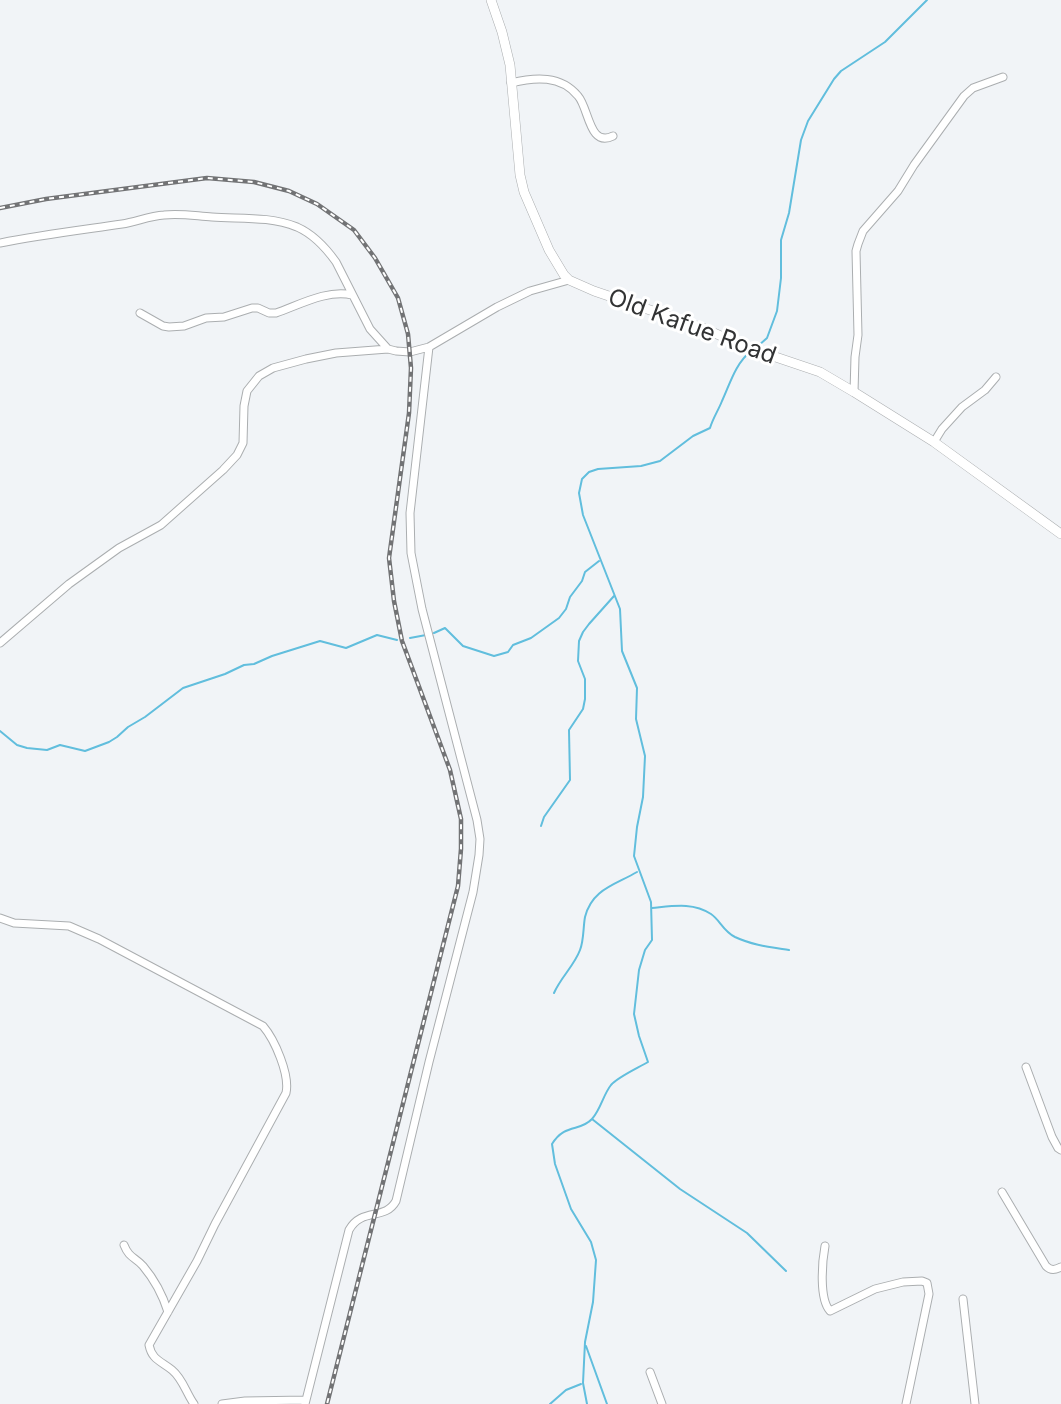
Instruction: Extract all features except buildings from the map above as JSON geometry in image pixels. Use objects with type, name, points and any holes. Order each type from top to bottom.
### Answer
[{"type":"street","points":[[0,643],[69,584],[119,548],[161,525],[223,470],[237,455],[243,443],[245,398],[259,376],[306,359],[336,353],[388,349],[410,352],[429,347],[530,291],[569,280],[549,250],[524,192],[517,155],[510,65],[491,0]]},
{"type":"street","points":[[854,392],[858,334],[856,251],[863,231],[898,191],[964,96],[973,88],[1003,77]]},
{"type":"street","points":[[511,83],[545,78],[572,89],[584,103],[596,135],[604,139],[613,136]]},
{"type":"street","points":[[0,243],[130,223],[162,215],[280,222],[309,234],[329,252],[370,329],[388,349]]},
{"type":"street","name":"Old Kafue Road","points":[[569,280],[820,372],[934,442],[1061,534]]},
{"type":"street","points":[[140,313],[163,326],[177,327],[252,308],[276,313],[324,296],[344,293],[352,295]]},
{"type":"street","points":[[222,1404],[283,1399],[305,1402],[349,1230],[359,1217],[387,1210],[393,1207],[396,1201],[473,892],[480,855],[477,820],[422,609],[411,553],[410,513],[429,347]]},
{"type":"street","points":[[934,442],[962,407],[985,390],[996,377]]},
{"type":"street","points":[[0,918],[13,923],[69,926],[77,929],[263,1026],[274,1041],[287,1083],[286,1093],[149,1345],[156,1360],[179,1377],[194,1404]]},
{"type":"street","points":[[1026,1067],[1052,1137],[1061,1150]]},
{"type":"street","points":[[1002,1192],[1046,1266],[1055,1270],[1061,1267]]},
{"type":"street","points":[[124,1245],[129,1256],[149,1275],[168,1312]]},
{"type":"street","points":[[825,1246],[823,1276],[826,1306],[831,1311],[875,1289],[903,1282],[927,1283],[929,1294],[906,1404]]},
{"type":"street","points":[[962,1299],[975,1404]]},
{"type":"street","points":[[650,1371],[662,1404]]},
{"type":"waterway","points":[[758,346],[767,338],[777,311],[781,278],[781,240],[789,213],[801,140],[808,121],[841,71],[885,42],[927,0]]},
{"type":"waterway","points":[[587,1404],[583,1383],[585,1342],[593,1302],[596,1260],[591,1242],[571,1209],[555,1164],[552,1144],[562,1133],[592,1119],[611,1085],[648,1062],[634,1014],[639,970],[645,950],[652,940],[651,902],[634,856],[643,797],[645,756],[636,719],[637,688],[622,651],[620,609],[583,515],[579,493],[582,479],[589,472],[660,461],[693,436],[710,428],[737,368],[751,351]]},
{"type":"waterway","points":[[434,633],[445,628],[463,646],[494,656],[508,652],[513,645],[531,638],[559,618],[585,572],[599,561]]},
{"type":"waterway","points":[[541,826],[544,817],[570,780],[569,730],[583,709],[585,699],[585,679],[578,661],[579,641],[589,624],[614,596]]},
{"type":"waterway","points":[[0,731],[17,745],[27,748],[47,750],[60,745],[85,751],[117,737],[183,688],[244,665],[320,641],[346,648],[377,635],[397,640]]},
{"type":"waterway","points":[[410,638],[426,635]]},
{"type":"waterway","points":[[554,993],[580,950],[585,917],[593,900],[605,889],[637,872]]},
{"type":"waterway","points":[[652,908],[683,906],[704,910],[735,937],[755,944],[789,950]]},
{"type":"waterway","points":[[592,1119],[680,1189],[747,1233],[786,1271]]},
{"type":"waterway","points":[[586,1346],[607,1404]]},
{"type":"waterway","points":[[550,1404],[566,1390],[581,1384]]},
{"type":"railway","points":[[0,208],[46,199],[207,178],[254,182],[289,191],[317,204],[354,230],[375,258],[398,298],[408,334],[411,368],[409,413],[389,558],[402,641],[450,770],[461,819],[461,849],[458,886],[327,1404]]}]
